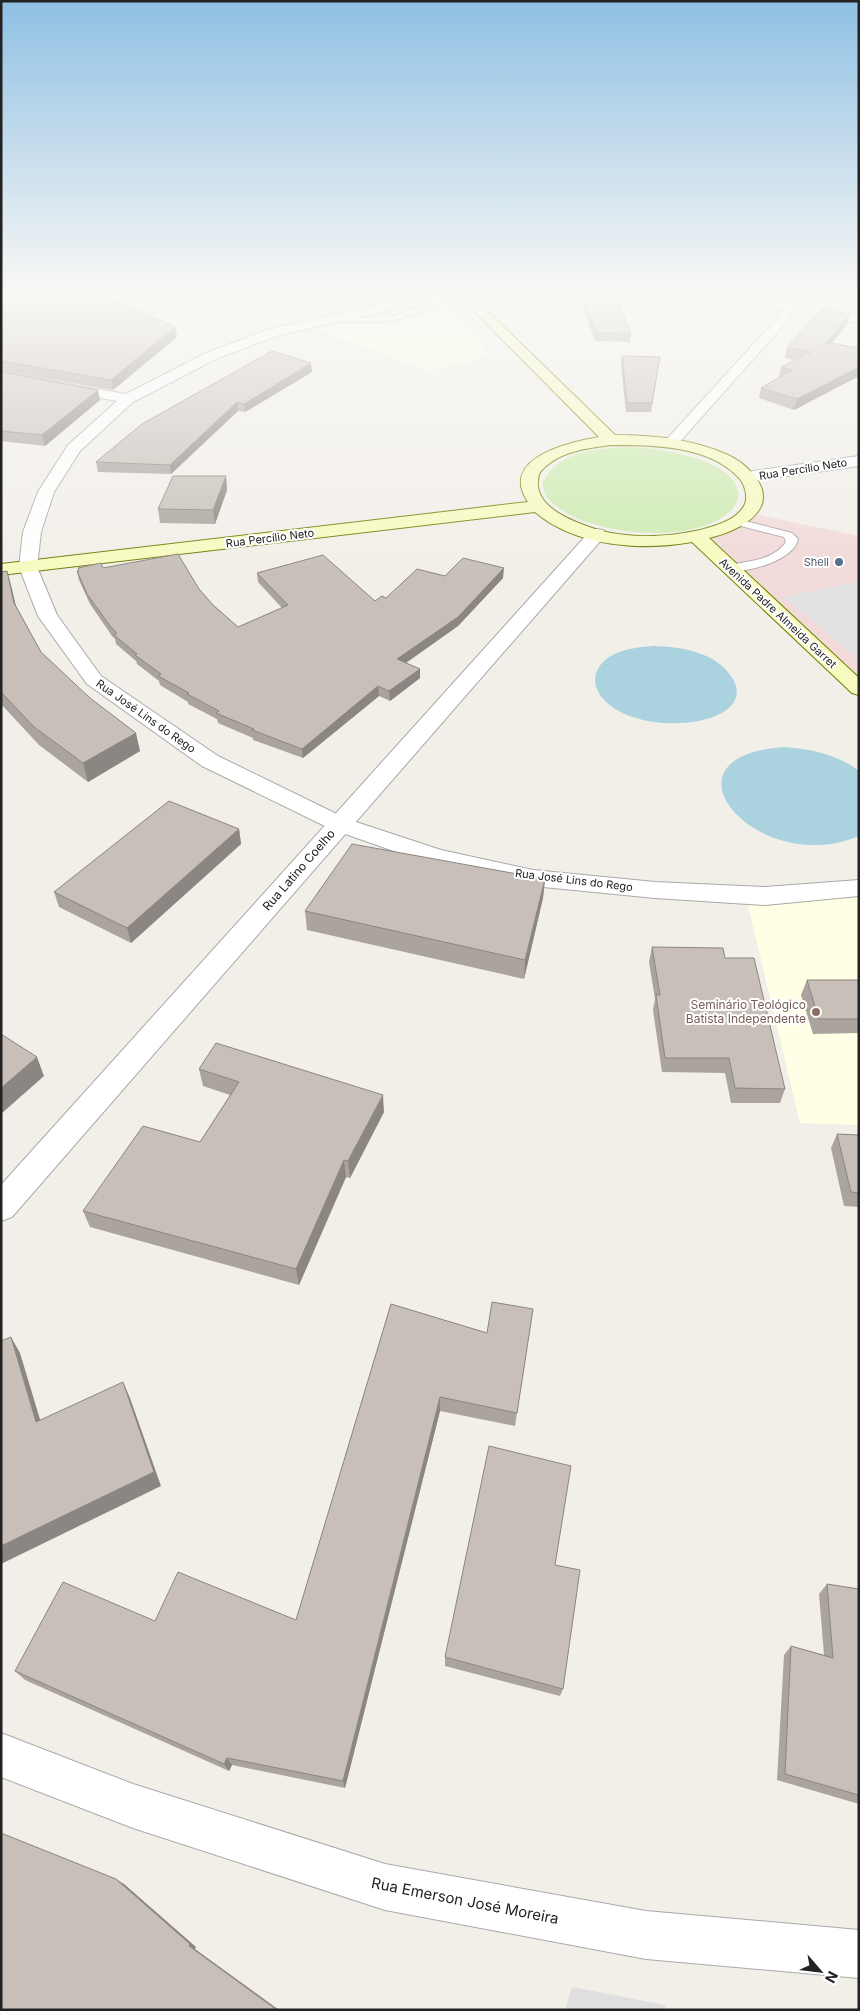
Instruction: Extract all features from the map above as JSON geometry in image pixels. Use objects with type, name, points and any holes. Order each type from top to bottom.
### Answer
[{"type":"main road","points":[[556,386],[611,440]]},
{"type":"main road","points":[[611,440],[638,440],[671,444],[709,453],[724,460],[747,478],[754,489],[754,501],[749,512],[737,522],[719,531],[697,537],[647,540],[596,534],[562,522],[539,506],[530,493],[528,480],[534,469],[546,458],[564,450],[611,440]]},
{"type":"main road","name":"Rua Percílio Neto","points":[[1,570],[539,506]]},
{"type":"main road","name":"Avenida Padre Almeida Garret","points":[[697,537],[859,689]]},
{"type":"street","points":[[55,386],[128,399]]},
{"type":"street","name":"Rua José Lins do Rego","points":[[153,386],[128,399],[74,448],[46,492],[32,532],[28,567],[48,616],[94,680],[210,761],[339,824],[437,858],[532,878],[655,890],[764,896],[859,888]]},
{"type":"street","points":[[671,444],[723,386]]},
{"type":"street","name":"Rua Percílio Neto","points":[[747,478],[859,461]]},
{"type":"street","name":"Rua Latino Coelho","points":[[1,1206],[596,534]]},
{"type":"street","name":"Rua Emerson José Moreira","points":[[1,1755],[133,1806],[385,1887],[646,1935],[859,1954]]},
{"type":"lane","points":[[730,568],[774,559],[782,555],[792,542],[788,535],[737,522]]},
{"type":"shaded area","points":[[759,515],[859,536],[859,682],[704,539],[724,533]]},
{"type":"shaded area","points":[[859,581],[859,660],[783,597]]},
{"type":"shaded area","name":"Seminário Teológico Batista Independente","points":[[859,897],[859,1125],[800,1123],[747,901]]},
{"type":"shaded area","points":[[572,1987],[665,2005],[665,2010],[565,2010]]},
{"type":"green space","points":[[633,447],[677,453],[710,464],[724,471],[733,481],[738,493],[732,510],[723,517],[706,525],[686,530],[664,533],[640,532],[617,530],[575,517],[559,508],[547,498],[542,484],[550,471],[561,461],[591,450]]},
{"type":"water","points":[[655,646],[697,652],[716,661],[731,676],[737,693],[730,707],[714,717],[691,722],[665,723],[639,719],[617,710],[600,695],[596,686],[596,672],[608,658],[623,651]]},
{"type":"water","points":[[784,747],[823,753],[842,760],[859,771],[859,836],[821,845],[786,841],[756,829],[733,811],[722,790],[725,771],[745,755]]},
{"type":"building","points":[[1,386],[76,386],[98,390],[42,435],[1,431]]},
{"type":"building","points":[[210,386],[274,386],[244,404],[237,402],[170,465],[96,462],[142,424]]},
{"type":"building","points":[[625,386],[655,386],[652,403],[627,403]]},
{"type":"building","points":[[765,386],[822,386],[797,399],[761,388]]},
{"type":"building","points":[[173,476],[226,476],[213,510],[158,509]]},
{"type":"building","points":[[178,554],[199,589],[213,605],[238,627],[288,605],[257,573],[323,555],[375,601],[382,596],[386,598],[417,569],[445,576],[463,558],[504,568],[458,617],[397,659],[420,669],[389,691],[378,686],[302,749],[252,730],[254,729],[216,713],[219,711],[158,676],[161,674],[135,655],[137,654],[114,635],[117,633],[87,594],[77,571],[79,571],[78,568],[101,563],[103,568]]},
{"type":"building","points":[[7,571],[14,603],[41,652],[90,698],[136,733],[83,763],[34,727],[1,692],[1,572]]},
{"type":"building","points":[[169,801],[239,829],[127,928],[54,892]]},
{"type":"building","points":[[352,844],[545,879],[525,960],[305,911]]},
{"type":"building","points":[[652,947],[723,948],[725,958],[754,958],[785,1089],[735,1088],[729,1058],[665,1058],[656,995],[660,995]]},
{"type":"building","points":[[807,980],[859,980],[859,1019],[819,1019]]},
{"type":"building","points":[[1,1034],[37,1057],[1,1088]]},
{"type":"building","points":[[216,1043],[383,1095],[348,1161],[344,1160],[296,1269],[83,1211],[143,1126],[200,1142],[239,1082],[199,1069]]},
{"type":"building","points":[[837,1134],[859,1135],[859,1193],[851,1192]]},
{"type":"building","points":[[492,1302],[533,1309],[517,1413],[440,1397],[343,1781],[227,1758],[224,1764],[15,1671],[63,1582],[155,1621],[178,1572],[296,1620],[391,1304],[487,1333]]},
{"type":"building","points":[[11,1337],[36,1422],[123,1382],[154,1472],[1,1546],[1,1341]]},
{"type":"building","points":[[489,1446],[571,1466],[555,1565],[580,1570],[563,1689],[445,1657]]},
{"type":"building","points":[[827,1584],[859,1589],[859,1795],[785,1774],[791,1646],[833,1658]]},
{"type":"building","points":[[1,1833],[116,1879],[190,1944],[189,1946],[277,2010],[1,2010]]},
{"type":"place","name":"Shell","points":[[839,562]]},
{"type":"place","name":"Seminário Teológico Batista Independente","points":[[816,1012]]}]
